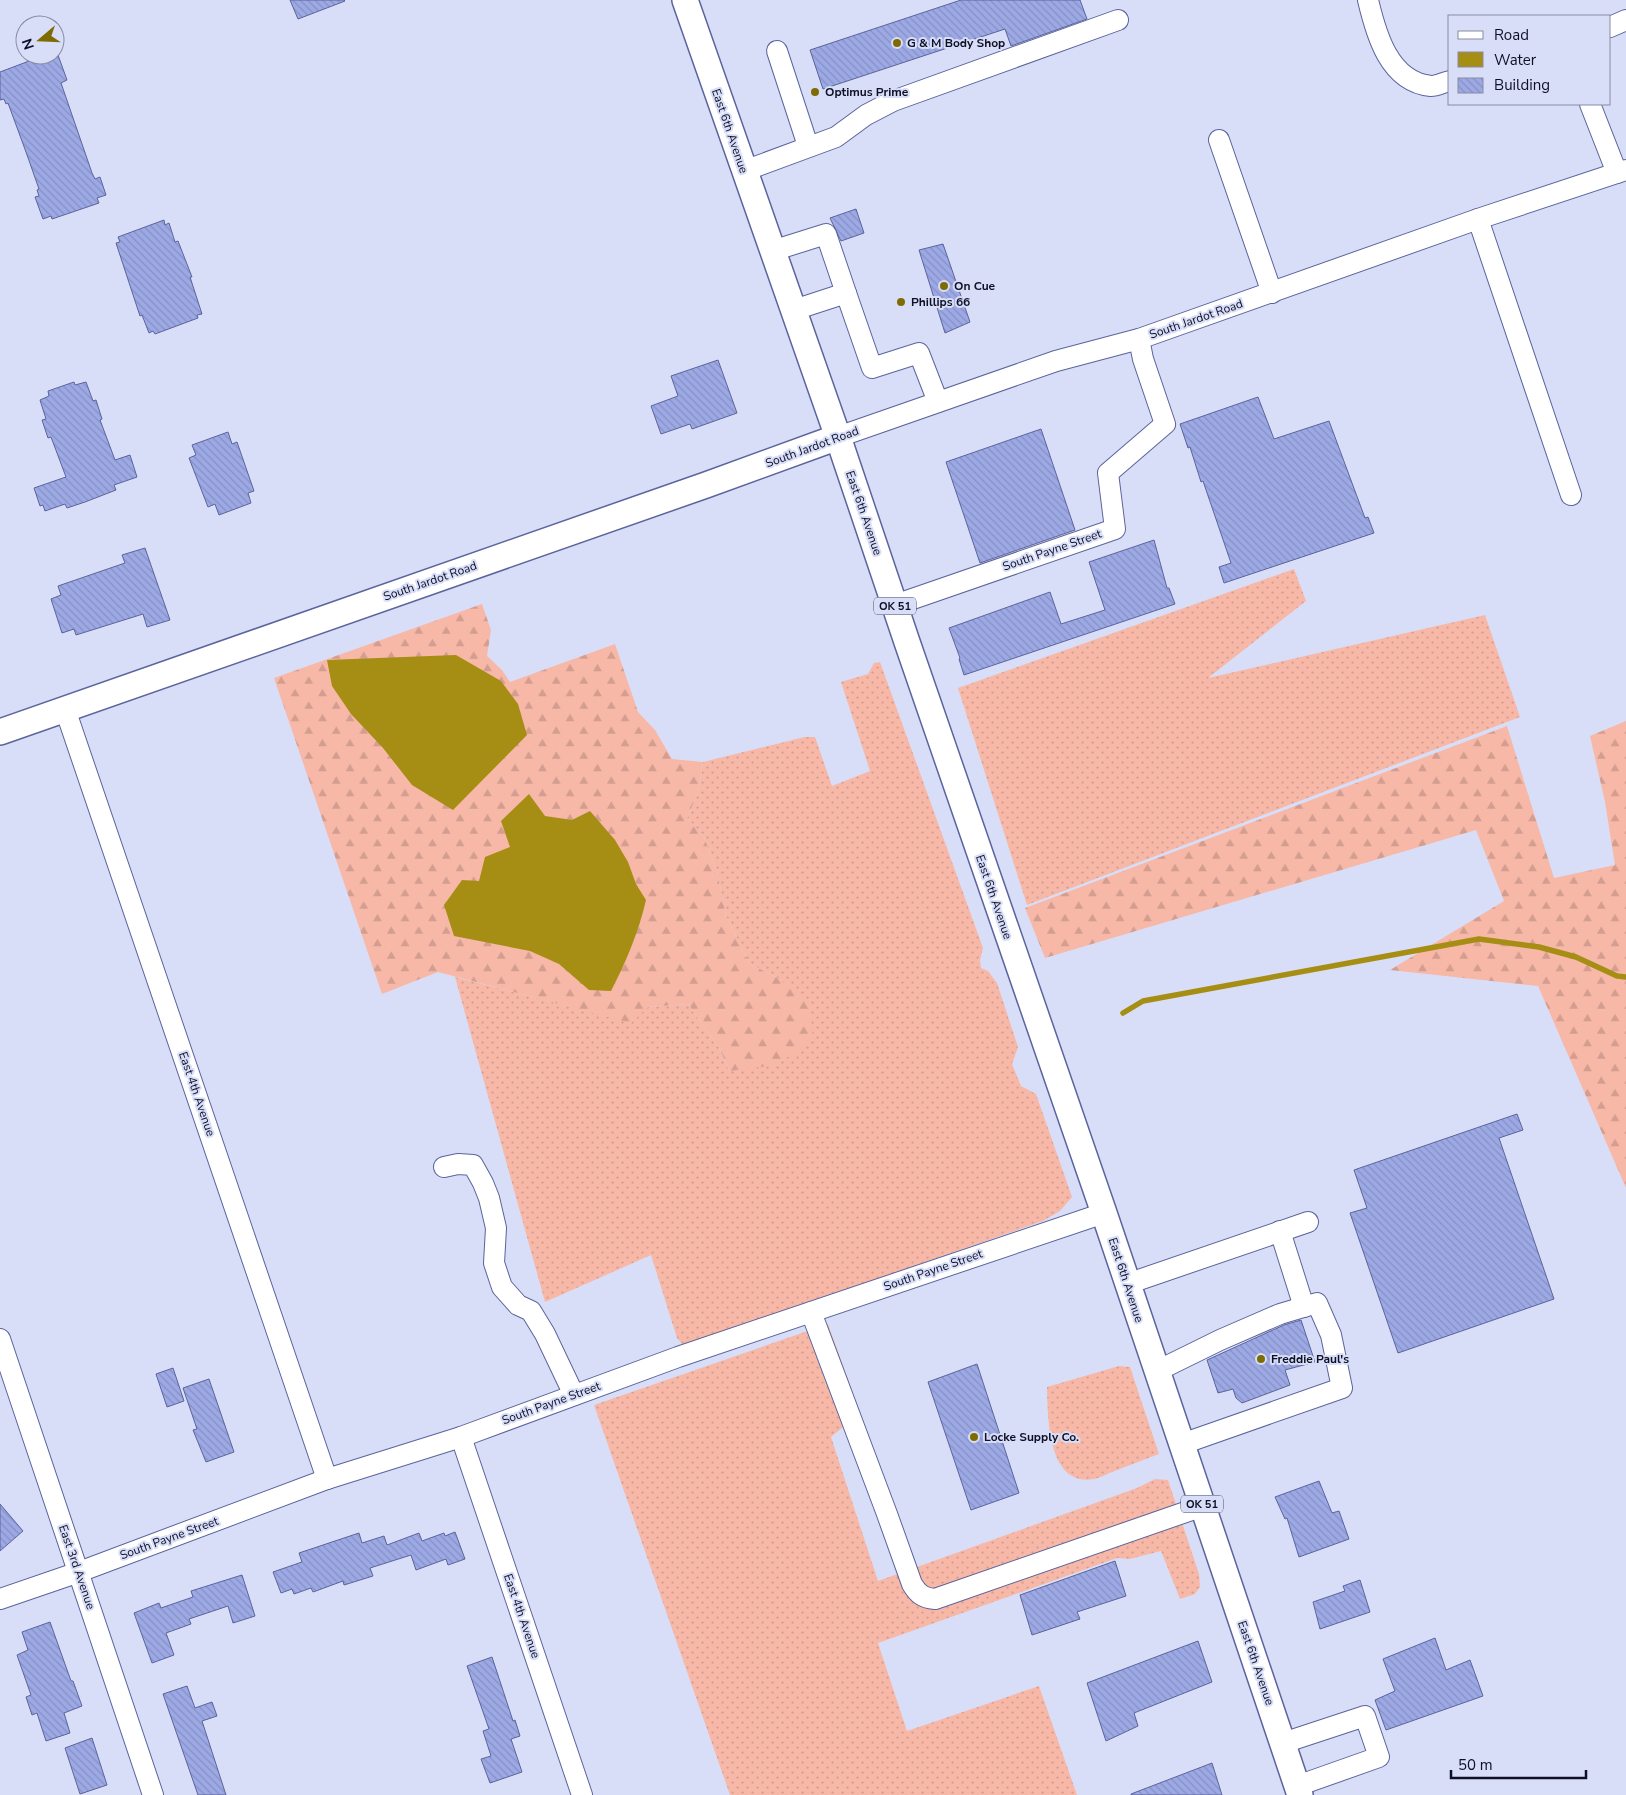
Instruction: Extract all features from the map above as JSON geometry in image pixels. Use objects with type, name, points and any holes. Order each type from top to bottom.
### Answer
[{"type":"main road","name":"East 6th Avenue","points":[[685,0],[838,437],[1104,1213],[1156,1372],[1299,1790]]},
{"type":"main road","name":"South Jardot Road","points":[[0,732],[838,437]]},
{"type":"street","points":[[1368,0],[1382,45],[1394,67],[1413,82],[1433,86],[1448,82]]},
{"type":"street","points":[[744,171],[836,137],[866,115],[894,102],[1118,20]]},
{"type":"street","points":[[1611,27],[1626,20]]},
{"type":"street","points":[[777,51],[808,146]]},
{"type":"street","points":[[1590,105],[1622,172]]},
{"type":"street","points":[[1219,140],[1272,293]]},
{"type":"street","name":"South Jardot Road","points":[[838,437],[1056,361],[1139,339],[1478,219],[1622,172]]},
{"type":"street","points":[[1478,219],[1571,495]]},
{"type":"street","points":[[772,251],[826,234],[872,368],[919,353],[938,402]]},
{"type":"street","points":[[794,310],[846,293]]},
{"type":"street","name":"South Payne Street","points":[[895,605],[1115,529],[1108,473],[1165,424],[1143,359],[1139,339]]},
{"type":"street","name":"East 4th Avenue","points":[[65,709],[327,1479]]},
{"type":"street","points":[[444,1167],[458,1164],[473,1165],[483,1183],[496,1228],[494,1263],[502,1287],[518,1305],[531,1311],[545,1334],[574,1394]]},
{"type":"street","name":"South Payne Street","points":[[0,1599],[79,1572],[327,1479],[461,1437],[574,1394],[1104,1213]]},
{"type":"street","points":[[1127,1284],[1308,1222]]},
{"type":"street","points":[[1280,1231],[1304,1307]]},
{"type":"street","points":[[1156,1372],[1220,1340],[1280,1314],[1317,1303],[1331,1335],[1342,1388],[1182,1444]]},
{"type":"street","points":[[811,1312],[912,1584],[917,1592],[925,1598],[935,1599],[1203,1506]]},
{"type":"street","name":"East 3rd Avenue","points":[[0,1339],[153,1795]]},
{"type":"street","name":"East 4th Avenue","points":[[461,1437],[582,1795]]},
{"type":"street","points":[[1283,1743],[1365,1716],[1379,1757],[1299,1790]]},
{"type":"green space","points":[[1294,569],[1306,601],[1208,678],[1485,615],[1520,717],[1027,905],[958,688]]},
{"type":"green space","points":[[482,604],[491,630],[487,656],[502,670],[510,682],[615,644],[638,712],[655,730],[672,759],[703,762],[698,793],[687,818],[704,837],[717,871],[726,916],[749,963],[779,979],[810,1004],[813,1040],[776,1065],[729,1071],[720,1049],[688,1004],[648,1007],[631,1023],[438,972],[382,994],[274,678]]},
{"type":"green space","points":[[880,662],[983,948],[980,960],[981,968],[988,971],[997,983],[1018,1047],[1012,1064],[1021,1086],[1036,1094],[1072,1197],[1060,1211],[1043,1221],[684,1346],[677,1338],[651,1255],[545,1302],[455,977],[611,1017],[648,1007],[688,1004],[720,1049],[729,1071],[779,979],[749,963],[726,916],[717,871],[704,837],[687,818],[698,793],[703,762],[805,737],[815,737],[832,786],[870,771],[841,682],[868,674],[874,663]]},
{"type":"green space","points":[[1626,721],[1626,1188],[1538,986],[1390,970],[1504,901],[1476,830],[1045,958],[1025,908],[1507,726],[1554,878],[1615,865],[1605,802],[1590,736]]},
{"type":"green space","points":[[828,1324],[860,1413],[831,1437],[878,1581],[1137,1488],[1155,1479],[1168,1480],[1199,1574],[1200,1587],[1195,1594],[1180,1599],[1161,1551],[1130,1559],[1117,1558],[878,1643],[907,1731],[1039,1686],[1077,1795],[730,1795],[594,1405]]},
{"type":"green space","points":[[1119,1366],[1130,1367],[1159,1454],[1094,1479],[1079,1479],[1067,1472],[1059,1461],[1053,1447],[1048,1415],[1047,1387]]},
{"type":"water","points":[[456,655],[501,681],[518,704],[527,735],[453,810],[412,785],[383,748],[351,714],[332,686],[327,660]]},
{"type":"water","points":[[529,794],[545,816],[572,820],[590,811],[615,840],[628,862],[636,884],[646,900],[632,946],[611,991],[589,990],[559,964],[530,951],[454,936],[444,905],[462,880],[479,881],[485,857],[510,847],[501,821]]},
{"type":"building","points":[[290,0],[344,0],[345,1],[298,19]]},
{"type":"building","name":"G & M Body Shop","points":[[961,0],[1080,0],[1087,19],[1011,46],[1005,29],[823,89],[810,50]]},
{"type":"building","points":[[19,65],[62,65],[67,80],[61,83],[92,173],[95,179],[100,177],[106,195],[97,198],[99,203],[52,219],[51,216],[43,219],[35,197],[39,196],[37,190],[39,189],[26,152],[8,103],[6,104],[4,99],[0,100],[0,72]]},
{"type":"building","points":[[856,209],[864,233],[841,241],[830,218]]},
{"type":"building","points":[[164,220],[165,225],[169,223],[175,242],[178,241],[192,277],[190,277],[202,314],[197,315],[198,318],[155,334],[153,331],[149,333],[142,315],[140,316],[116,243],[120,242],[118,237]]},
{"type":"building","name":"On Cue","points":[[943,244],[970,322],[945,333],[919,250]]},
{"type":"building","points":[[718,360],[737,413],[692,429],[690,424],[661,434],[651,406],[678,396],[671,376]]},
{"type":"building","points":[[74,382],[75,385],[86,382],[93,401],[96,400],[102,419],[100,420],[115,460],[130,455],[137,477],[114,485],[116,490],[85,502],[67,508],[65,504],[45,511],[43,505],[40,506],[34,488],[66,477],[51,437],[48,438],[42,420],[46,419],[40,400],[49,396],[48,391]]},
{"type":"building","points":[[1258,397],[1274,439],[1329,421],[1365,518],[1368,517],[1374,533],[1224,583],[1219,567],[1231,563],[1203,481],[1201,482],[1190,447],[1188,448],[1180,424]]},
{"type":"building","points":[[1041,429],[1075,530],[980,563],[946,462]]},
{"type":"building","points":[[228,432],[232,444],[237,442],[254,491],[248,493],[251,503],[219,515],[215,504],[208,507],[189,458],[196,455],[192,445]]},
{"type":"building","points":[[1154,540],[1167,588],[1169,588],[1175,604],[964,675],[949,628],[1050,592],[1061,624],[1105,610],[1089,562]]},
{"type":"building","points":[[145,548],[170,620],[147,627],[143,614],[76,635],[74,629],[62,633],[51,599],[61,595],[58,586],[125,563],[122,555]]},
{"type":"building","points":[[1517,1114],[1523,1130],[1499,1138],[1554,1299],[1398,1353],[1350,1213],[1367,1208],[1354,1170]]},
{"type":"building","name":"Freddie Paul's","points":[[1301,1320],[1315,1362],[1285,1370],[1290,1385],[1242,1403],[1236,1398],[1233,1389],[1218,1393],[1207,1360],[1284,1325]]},
{"type":"building","name":"Locke Supply Co.","points":[[977,1364],[1019,1493],[971,1510],[928,1382]]},
{"type":"building","points":[[173,1368],[184,1401],[167,1407],[156,1374]]},
{"type":"building","points":[[209,1379],[234,1452],[206,1462],[193,1430],[197,1429],[183,1388]]},
{"type":"building","points":[[1319,1481],[1332,1513],[1339,1511],[1349,1539],[1299,1557],[1287,1518],[1285,1519],[1275,1497]]},
{"type":"building","points":[[0,1504],[23,1531],[0,1551]]},
{"type":"building","points":[[455,1532],[465,1559],[448,1565],[446,1559],[416,1570],[411,1555],[370,1568],[373,1576],[344,1585],[343,1581],[313,1592],[311,1588],[294,1594],[292,1589],[281,1593],[273,1572],[302,1562],[299,1553],[359,1533],[362,1543],[384,1536],[387,1545],[419,1533],[422,1541],[444,1533],[445,1536]]},
{"type":"building","points":[[1115,1561],[1126,1596],[1077,1612],[1080,1619],[1032,1635],[1020,1595]]},
{"type":"building","points":[[242,1575],[255,1616],[233,1623],[228,1606],[189,1619],[191,1624],[166,1633],[174,1655],[152,1663],[134,1613],[159,1603],[161,1608],[193,1597],[191,1591]]},
{"type":"building","points":[[1360,1580],[1370,1612],[1320,1629],[1313,1602],[1345,1591],[1343,1586]]},
{"type":"building","points":[[50,1622],[82,1706],[64,1713],[70,1733],[46,1741],[37,1713],[32,1715],[26,1697],[31,1695],[17,1655],[28,1650],[22,1632]]},
{"type":"building","points":[[1435,1638],[1446,1670],[1470,1660],[1483,1696],[1386,1730],[1375,1700],[1395,1691],[1383,1659]]},
{"type":"building","points":[[1198,1641],[1212,1682],[1134,1713],[1138,1726],[1106,1741],[1087,1683]]},
{"type":"building","points":[[492,1657],[513,1721],[515,1720],[520,1736],[511,1739],[522,1772],[490,1783],[481,1759],[491,1756],[483,1731],[489,1729],[467,1666]]},
{"type":"building","points":[[187,1686],[195,1708],[212,1702],[217,1716],[202,1721],[226,1795],[198,1795],[163,1694]]},
{"type":"building","points":[[92,1738],[107,1785],[80,1794],[65,1748]]},
{"type":"building","points":[[1212,1763],[1222,1795],[1131,1795],[1131,1794]]},
{"type":"waterway","points":[[1123,1013],[1143,1001],[1479,939],[1539,947],[1576,957],[1617,976],[1626,977]]},
{"type":"place","name":"G & M Body Shop","points":[[897,43]]},
{"type":"place","name":"Optimus Prime","points":[[815,92]]},
{"type":"place","name":"On Cue","points":[[944,286]]},
{"type":"place","name":"Phillips 66","points":[[901,302]]},
{"type":"place","name":"Freddie Paul's","points":[[1261,1359]]},
{"type":"place","name":"Locke Supply Co.","points":[[974,1437]]}]
